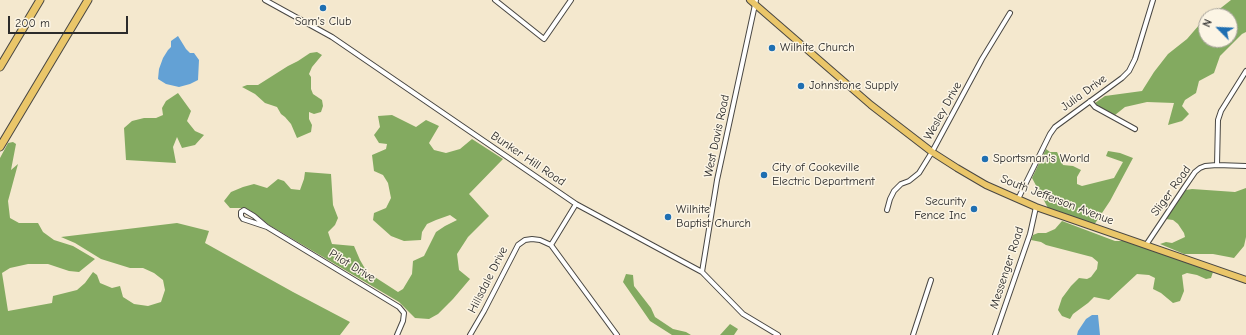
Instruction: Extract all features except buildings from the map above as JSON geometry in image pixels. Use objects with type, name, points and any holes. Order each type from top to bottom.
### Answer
[{"type":"highway","points":[[0,67],[40,0]]},
{"type":"highway","points":[[0,147],[88,0]]},
{"type":"main road","name":"South Jefferson Avenue","points":[[754,1],[871,105],[932,152],[986,185],[1036,207],[1246,280]]},
{"type":"street","name":"Bunker Hill Road","points":[[265,0],[332,37],[576,204],[702,272],[744,314],[778,335]]},
{"type":"street","points":[[495,0],[544,39],[571,0]]},
{"type":"street","name":"Julia Drive","points":[[1018,200],[1050,134],[1055,127],[1122,78],[1129,71],[1135,59],[1153,0]]},
{"type":"street","name":"West Davis Road","points":[[702,272],[717,180],[754,1]]},
{"type":"street","name":"Wesley Drive","points":[[887,210],[894,191],[901,184],[909,181],[919,173],[932,152],[982,59],[1010,13]]},
{"type":"street","points":[[1217,165],[1217,135],[1220,116],[1246,71]]},
{"type":"street","points":[[1090,101],[1095,107],[1135,129]]},
{"type":"street","name":"Sliger Road","points":[[1146,245],[1195,172],[1205,166],[1246,166]]},
{"type":"street","points":[[576,204],[551,245],[617,335]]},
{"type":"street","name":"Messenger Road","points":[[995,335],[1030,234],[1036,207]]},
{"type":"street","name":"Pilot Drive","points":[[267,227],[243,219],[240,216],[241,212],[244,210],[254,216],[267,227],[399,307],[404,313],[403,321],[397,335]]},
{"type":"street","name":"Hillsdale Drive","points":[[470,335],[518,245],[525,240],[532,238],[551,245]]},
{"type":"street","points":[[913,335],[931,280]]},
{"type":"green space","points":[[1231,0],[1246,0],[1246,32],[1238,38],[1238,8],[1221,8]]},
{"type":"green space","points":[[1198,26],[1198,48],[1228,48],[1220,56],[1214,73],[1199,81],[1196,93],[1185,100],[1182,106],[1189,114],[1182,121],[1168,125],[1174,103],[1147,102],[1125,107],[1115,115],[1099,107],[1095,103],[1105,96],[1142,91],[1168,54],[1187,39]]},
{"type":"green space","points":[[317,52],[322,55],[312,67],[309,74],[311,77],[311,89],[313,94],[322,100],[323,106],[321,112],[314,114],[309,112],[309,119],[312,125],[311,132],[297,138],[291,124],[281,114],[277,107],[265,103],[255,94],[242,87],[247,85],[258,85],[310,53]]},
{"type":"green space","points":[[178,93],[191,111],[187,121],[195,131],[204,135],[195,145],[182,148],[177,137],[173,147],[176,163],[126,160],[124,128],[132,121],[144,118],[156,118],[163,115],[162,108],[166,101]]},
{"type":"green space","points":[[392,115],[416,127],[426,120],[439,126],[429,143],[434,150],[446,153],[460,149],[472,139],[503,159],[469,194],[489,216],[468,237],[457,254],[459,270],[470,279],[438,314],[429,319],[415,318],[399,302],[269,225],[246,208],[230,208],[224,201],[231,192],[254,184],[267,188],[278,179],[284,181],[291,189],[300,190],[305,172],[331,174],[333,205],[338,218],[335,225],[328,232],[332,244],[354,246],[367,272],[398,292],[403,289],[412,274],[413,261],[424,256],[436,232],[457,220],[450,215],[436,220],[427,224],[422,232],[421,240],[404,241],[391,236],[373,220],[374,213],[386,208],[391,198],[388,183],[383,175],[374,171],[372,155],[386,149],[387,144],[379,143],[374,135],[380,127],[378,116]]},
{"type":"green space","points":[[13,142],[16,144],[11,170],[18,164],[8,201],[10,218],[19,223],[38,223],[43,232],[54,240],[73,246],[95,259],[79,272],[69,271],[48,264],[28,264],[10,268],[2,273],[8,311],[52,303],[53,296],[77,290],[85,283],[93,272],[97,275],[100,283],[112,288],[120,286],[123,297],[134,304],[148,306],[161,302],[165,290],[163,280],[154,273],[143,268],[130,268],[101,259],[75,243],[61,237],[177,223],[209,231],[205,243],[350,322],[340,335],[0,335],[0,158],[8,143]]},
{"type":"green space","points":[[1046,149],[1050,152],[1057,152],[1063,165],[1073,166],[1081,170],[1077,177],[1077,184],[1082,186],[1114,178],[1123,162],[1106,156],[1108,151],[1120,153],[1133,158],[1110,201],[1094,225],[1048,208],[1032,178]]},
{"type":"green space","points":[[1246,188],[1246,237],[1244,246],[1234,258],[1213,254],[1184,254],[1160,244],[1166,242],[1172,243],[1185,237],[1178,224],[1173,220],[1166,219],[1186,190],[1192,189],[1235,192]]},
{"type":"green space","points":[[1062,221],[1115,241],[1124,241],[1213,272],[1211,278],[1206,279],[1187,273],[1182,275],[1184,291],[1180,301],[1173,303],[1161,293],[1153,289],[1155,278],[1149,275],[1137,274],[1109,300],[1094,297],[1073,314],[1070,319],[1062,316],[1058,310],[1062,298],[1079,278],[1087,279],[1091,277],[1097,269],[1098,262],[1092,257],[1031,240],[1033,235],[1038,233],[1046,233],[1055,229]]},
{"type":"green space","points":[[626,274],[633,275],[634,286],[651,308],[655,317],[673,329],[686,332],[691,335],[672,335],[650,321],[623,282]]},
{"type":"green space","points":[[730,324],[738,329],[734,335],[720,335]]},
{"type":"water","points":[[178,36],[186,49],[190,53],[194,53],[199,60],[198,80],[179,87],[166,84],[158,79],[159,69],[163,58],[171,47],[171,41]]},
{"type":"water","points":[[1092,315],[1098,315],[1100,335],[1077,335],[1086,319]]},
{"type":"place","name":"Sam's Club","points":[[323,8]]},
{"type":"place","name":"Wilhite Church","points":[[772,48]]},
{"type":"place","name":"Johnstone Supply","points":[[801,86]]},
{"type":"place","name":"Sportsman's World","points":[[985,159]]},
{"type":"place","name":"City of Cookeville Electric Department","points":[[764,175]]},
{"type":"place","name":"Security Fence Inc","points":[[974,209]]},
{"type":"place","name":"Wilhite Baptist Church","points":[[668,217]]}]
